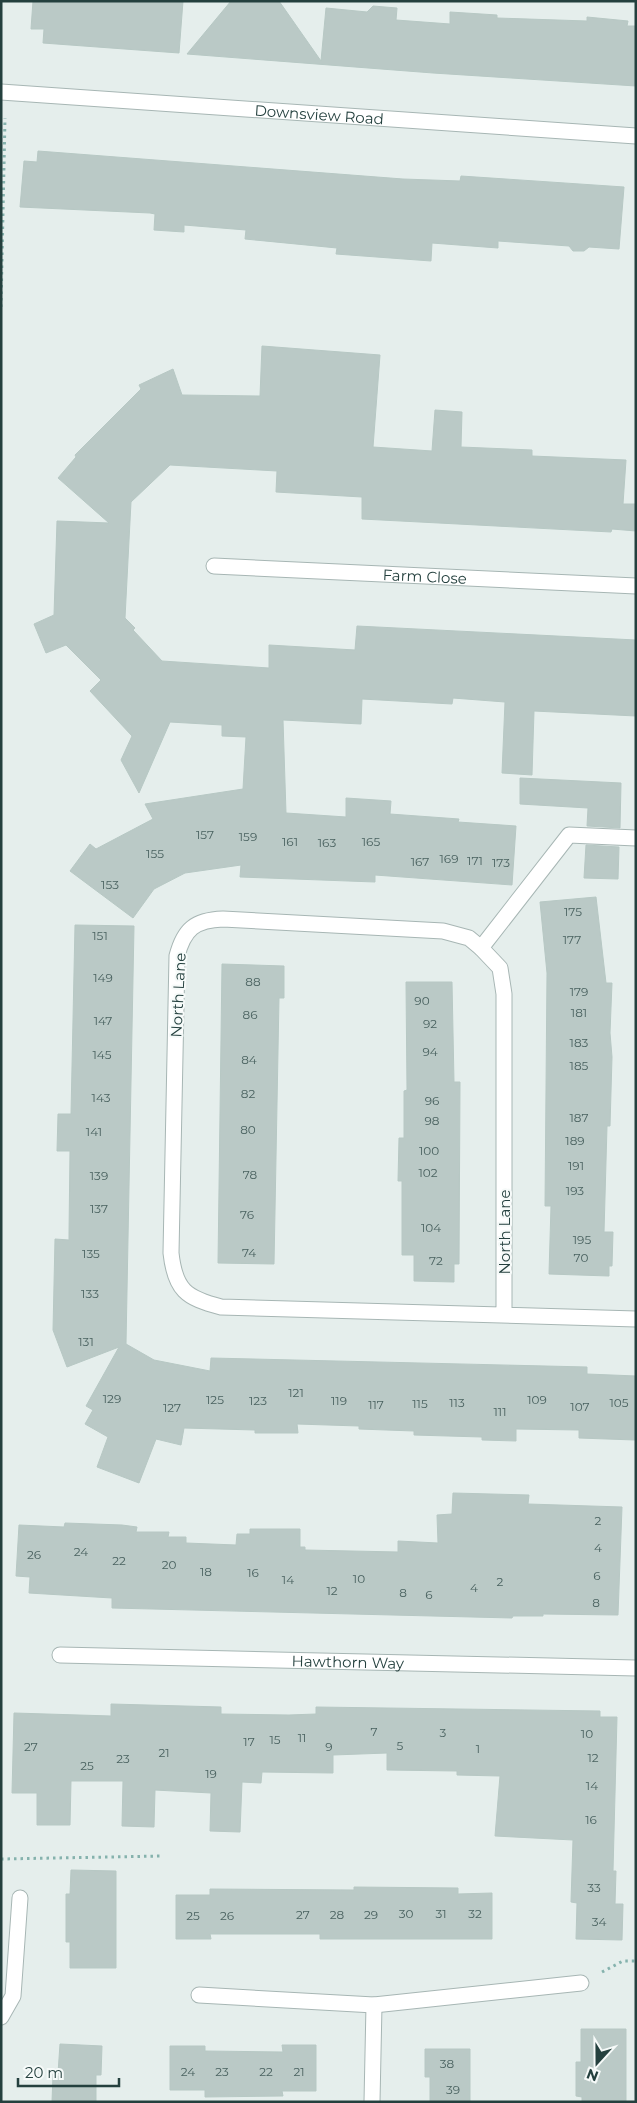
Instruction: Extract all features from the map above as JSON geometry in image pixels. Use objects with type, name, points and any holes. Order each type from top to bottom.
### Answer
[{"type":"street","name":"Downsview Road","points":[[4,92],[636,136]]},
{"type":"street","name":"Farm Close","points":[[214,566],[636,586]]},
{"type":"street","points":[[481,948],[569,835],[636,838]]},
{"type":"street","name":"North Lane","points":[[504,1315],[504,994],[500,968],[469,938],[443,931],[223,919],[208,920],[194,926],[182,937],[177,956],[171,1253],[173,1273],[183,1290],[200,1302],[221,1307],[636,1319]]},
{"type":"street","name":"Hawthorn Way","points":[[60,1655],[636,1668]]},
{"type":"street","points":[[1,2017],[13,1996],[20,1898]]},
{"type":"street","points":[[199,1995],[374,2005],[581,1983]]},
{"type":"street","points":[[372,2102],[374,2005]]},
{"type":"path","points":[[1,307],[4,92]]},
{"type":"path","points":[[1,1859],[162,1856]]},
{"type":"path","points":[[581,1983],[623,1961],[636,1961]]},
{"type":"building","points":[[33,1],[183,1],[179,53],[43,43],[44,29],[31,29]]},
{"type":"building","points":[[231,1],[279,1],[321,61],[326,8],[367,12],[373,6],[397,8],[396,20],[450,24],[450,12],[497,15],[497,18],[587,21],[587,17],[628,21],[627,26],[636,26],[636,86],[187,54]]},
{"type":"building","points":[[38,151],[403,179],[460,181],[461,176],[624,187],[619,249],[589,247],[584,251],[573,251],[569,246],[498,241],[498,248],[432,243],[431,261],[336,254],[337,248],[245,239],[246,230],[184,225],[184,232],[154,230],[155,214],[150,213],[20,207],[24,161],[37,162]]},
{"type":"building","points":[[262,346],[380,355],[373,447],[432,451],[435,410],[462,412],[461,447],[532,450],[532,456],[626,460],[623,504],[636,504],[636,531],[612,529],[611,532],[362,519],[362,497],[276,492],[277,471],[170,465],[131,502],[125,618],[135,628],[133,630],[162,661],[269,668],[269,645],[355,650],[357,626],[636,640],[636,716],[534,711],[532,775],[502,773],[505,702],[453,698],[452,704],[362,699],[361,724],[283,720],[286,813],[346,817],[346,798],[391,801],[390,814],[459,819],[458,822],[516,826],[512,885],[375,875],[375,882],[240,877],[241,865],[185,873],[154,889],[133,918],[70,871],[90,844],[96,849],[153,819],[145,804],[243,789],[246,737],[222,736],[222,725],[170,722],[139,793],[121,760],[132,736],[90,691],[101,680],[66,645],[46,653],[34,624],[54,615],[57,521],[109,523],[58,478],[76,457],[75,455],[141,389],[139,385],[173,369],[182,395],[260,396]]},
{"type":"building","points":[[520,778],[621,783],[620,828],[587,826],[588,808],[520,804]]},
{"type":"building","points":[[586,845],[619,847],[618,879],[584,878]]},
{"type":"building","points":[[596,897],[606,983],[612,983],[610,1126],[607,1126],[604,1232],[613,1232],[612,1266],[609,1266],[609,1276],[549,1274],[551,1206],[545,1206],[547,973],[540,902]]},
{"type":"building","points":[[75,925],[134,926],[126,1344],[154,1360],[210,1371],[211,1358],[587,1367],[587,1374],[636,1376],[635,1440],[579,1438],[579,1430],[516,1429],[516,1441],[482,1440],[482,1437],[414,1435],[414,1431],[359,1429],[359,1426],[297,1424],[298,1433],[255,1433],[255,1430],[184,1428],[181,1445],[156,1439],[139,1483],[97,1467],[108,1437],[85,1424],[93,1410],[86,1406],[119,1347],[67,1367],[53,1330],[55,1239],[69,1240],[70,1151],[57,1151],[58,1114],[71,1114]]},
{"type":"building","points":[[222,964],[284,966],[284,998],[279,998],[274,1264],[218,1263]]},
{"type":"building","points":[[406,982],[452,982],[454,1082],[460,1082],[459,1264],[454,1264],[454,1282],[414,1281],[414,1255],[402,1255],[402,1181],[398,1181],[399,1138],[404,1138],[404,1091],[407,1090]]},
{"type":"building","points":[[453,1493],[529,1495],[528,1504],[622,1507],[618,1615],[543,1614],[543,1616],[513,1616],[512,1618],[112,1608],[112,1598],[29,1593],[30,1577],[16,1576],[19,1525],[64,1527],[65,1523],[122,1525],[137,1527],[136,1532],[169,1532],[168,1537],[186,1537],[186,1543],[236,1545],[237,1534],[250,1534],[250,1529],[300,1529],[300,1547],[305,1547],[305,1550],[398,1552],[398,1541],[438,1543],[437,1515],[452,1514]]},
{"type":"building","points":[[111,1704],[221,1707],[221,1714],[316,1714],[316,1707],[600,1711],[600,1717],[617,1717],[613,1871],[616,1871],[615,1904],[623,1904],[622,1940],[576,1939],[577,1903],[571,1902],[573,1840],[495,1836],[500,1776],[457,1775],[457,1771],[387,1770],[387,1753],[333,1755],[333,1773],[262,1772],[261,1783],[242,1782],[240,1832],[210,1831],[211,1793],[155,1790],[154,1827],[122,1826],[123,1781],[71,1781],[70,1825],[37,1825],[37,1793],[12,1793],[14,1713],[111,1716]]},
{"type":"building","points":[[71,1870],[116,1871],[116,1968],[70,1968],[70,1942],[66,1942],[66,1894],[70,1894]]},
{"type":"building","points":[[354,1887],[458,1888],[458,1894],[492,1893],[492,1939],[320,1939],[320,1934],[210,1934],[211,1939],[176,1939],[176,1895],[210,1895],[210,1889],[354,1890]]},
{"type":"building","points":[[581,2029],[626,2029],[626,2102],[582,2102],[582,2097],[576,2096],[576,2062],[581,2062]]},
{"type":"building","points":[[60,2044],[102,2046],[101,2075],[96,2075],[96,2102],[52,2102],[53,2074],[58,2073]]},
{"type":"building","points":[[282,2045],[316,2045],[316,2091],[282,2091],[283,2096],[205,2097],[205,2090],[170,2090],[170,2046],[205,2046],[205,2051],[283,2052]]},
{"type":"building","points":[[425,2049],[470,2049],[470,2102],[430,2102],[430,2077],[425,2077]]}]
